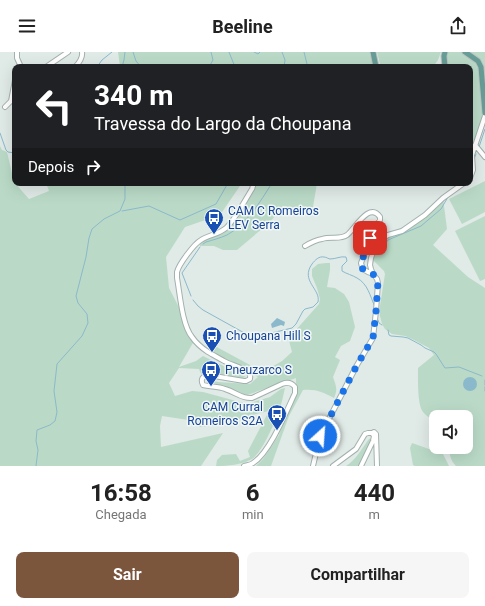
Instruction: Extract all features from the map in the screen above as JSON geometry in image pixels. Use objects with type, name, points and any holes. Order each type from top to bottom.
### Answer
[{"type":"main road","points":[[373,52],[375,64]]},
{"type":"main road","points":[[445,64],[444,56],[446,52]]},
{"type":"main road","points":[[465,52],[478,62],[481,67],[485,113]]},
{"type":"street","points":[[17,52],[17,58],[20,64]]},
{"type":"street","points":[[50,64],[68,52]]},
{"type":"street","points":[[77,64],[81,59],[82,52]]},
{"type":"street","points":[[5,107],[11,101],[12,96]]},
{"type":"street","points":[[473,152],[485,116]]},
{"type":"street","points":[[475,145],[485,158]]},
{"type":"street","points":[[244,466],[253,464],[263,454],[269,445],[295,393],[295,387],[287,382],[252,398],[244,398],[225,388],[203,385],[201,382],[203,377],[208,375],[244,381],[250,379],[250,376],[244,370],[208,352],[191,337],[184,319],[177,278],[180,266],[194,246],[202,239],[225,229],[230,224],[253,186]]},
{"type":"street","points":[[313,466],[320,436],[357,365],[373,338],[378,283],[370,265],[376,244],[388,235],[402,231],[425,215],[443,198],[460,186]]},
{"type":"street","points":[[304,246],[330,237],[343,237],[349,234],[368,213],[377,213],[380,220],[374,229],[361,263],[361,267],[364,270],[373,274]]},
{"type":"street","points":[[332,466],[356,449],[365,434],[374,432],[376,434],[377,466]]},
{"type":"street","points":[[361,466],[373,441],[374,436],[372,433]]},
{"type":"green space","points":[[118,52],[373,52],[375,64],[120,64]]},
{"type":"green space","points":[[377,52],[441,52],[435,64],[380,64]]},
{"type":"green space","points":[[446,52],[465,52],[473,57],[482,73],[485,116],[474,151],[473,64],[444,64]]},
{"type":"green space","points":[[471,52],[485,52],[485,77],[481,61]]},
{"type":"green space","points":[[0,146],[2,150],[7,152],[12,173],[12,186],[18,186],[29,199],[49,191],[47,186],[240,186],[220,215],[185,227],[166,257],[169,288],[185,319],[194,341],[179,367],[196,361],[203,356],[246,377],[239,379],[215,374],[201,374],[199,369],[179,368],[169,383],[175,396],[192,391],[203,392],[247,404],[270,397],[281,389],[285,388],[274,423],[261,449],[256,455],[252,459],[243,463],[216,466],[217,460],[222,455],[236,454],[240,461],[250,457],[248,451],[269,411],[241,419],[228,418],[222,425],[200,427],[195,421],[162,416],[160,426],[161,447],[223,433],[201,466],[0,466]]},
{"type":"green space","points":[[485,181],[485,212],[462,224],[449,199]]},
{"type":"green space","points":[[252,186],[316,186],[313,207],[298,208],[283,206],[270,222],[237,250],[223,250],[214,246],[200,246],[199,241],[215,234],[230,224]]},
{"type":"green space","points":[[443,198],[447,229],[433,245],[468,277],[485,288],[485,466],[456,466],[453,462],[450,454],[473,454],[473,410],[429,410],[429,417],[423,412],[419,397],[418,368],[434,355],[429,348],[405,336],[392,334],[385,329],[379,312],[385,274],[384,271],[371,258],[376,244],[388,235],[425,215]]},
{"type":"green space","points":[[485,216],[485,279],[480,281],[455,231]]},
{"type":"green space","points":[[330,263],[327,287],[335,288],[344,294],[349,302],[355,327],[350,341],[341,346],[335,357],[340,360],[333,377],[336,388],[334,398],[319,391],[303,390],[289,416],[271,466],[256,466],[263,459],[279,435],[296,389],[296,378],[247,395],[230,390],[209,381],[250,384],[258,377],[211,353],[210,347],[213,345],[263,372],[282,361],[292,352],[287,333],[295,331],[319,304],[320,299],[312,276],[312,269],[318,264]]},
{"type":"green space","points":[[372,438],[359,466],[346,466],[356,457],[369,439]]},
{"type":"green space","points":[[412,443],[429,449],[429,454],[443,454],[449,466],[415,466],[413,465],[410,448]]},
{"type":"water","points":[[277,318],[285,322],[284,326],[281,325],[272,328],[271,324]]},
{"type":"water","points":[[470,377],[475,379],[477,384],[475,389],[470,391],[465,389],[463,384],[465,379]]},
{"type":"waterway","points":[[99,64],[112,52]]},
{"type":"waterway","points":[[123,64],[125,52]]},
{"type":"waterway","points":[[133,52],[138,64]]},
{"type":"waterway","points":[[211,52],[213,60],[211,64]]},
{"type":"waterway","points":[[229,52],[234,64]]},
{"type":"waterway","points":[[254,52],[258,54],[260,52]]},
{"type":"waterway","points":[[282,52],[285,60],[284,64]]},
{"type":"waterway","points":[[304,52],[307,64]]},
{"type":"waterway","points":[[479,147],[485,129]]},
{"type":"waterway","points":[[0,133],[6,150],[12,153]]},
{"type":"waterway","points":[[474,159],[476,154]]},
{"type":"waterway","points":[[36,466],[38,450],[36,441],[37,430],[50,425],[55,421],[57,412],[54,391],[57,364],[82,336],[88,323],[87,314],[78,303],[76,296],[86,257],[89,238],[92,229],[104,219],[120,211],[125,199],[125,186]]},
{"type":"waterway","points":[[122,211],[149,206],[180,220],[216,204],[226,186]]},
{"type":"waterway","points":[[203,244],[227,235],[241,225],[263,198],[270,186]]},
{"type":"waterway","points":[[380,251],[388,240],[421,226],[441,209],[448,197]]},
{"type":"waterway","points":[[191,296],[182,273],[200,247]]},
{"type":"waterway","points":[[193,300],[203,310],[248,335],[255,337],[292,328],[303,311],[313,307],[318,302],[317,293],[309,280],[308,275],[312,264],[320,257],[330,259],[346,257],[347,261],[342,266],[342,271],[357,278],[364,284],[375,307]]},
{"type":"waterway","points":[[378,320],[382,325]]},
{"type":"waterway","points":[[388,330],[389,335],[391,336],[408,338],[434,352],[445,368],[459,367],[482,376]]},
{"type":"waterway","points":[[485,380],[485,385]]},
{"type":"place","name":"CAM C Romeiros LEV Serra","points":[[214,235]]},
{"type":"place","name":"Choupana Hill S","points":[[212,353]]},
{"type":"place","name":"Pneuzarco S","points":[[211,387]]},
{"type":"place","name":"CAM Curral Romeiros S2A","points":[[277,431]]},
{"type":"route","points":[[320,436],[357,365],[373,338],[378,282],[373,274],[365,271],[361,267],[361,262],[370,238]]}]
